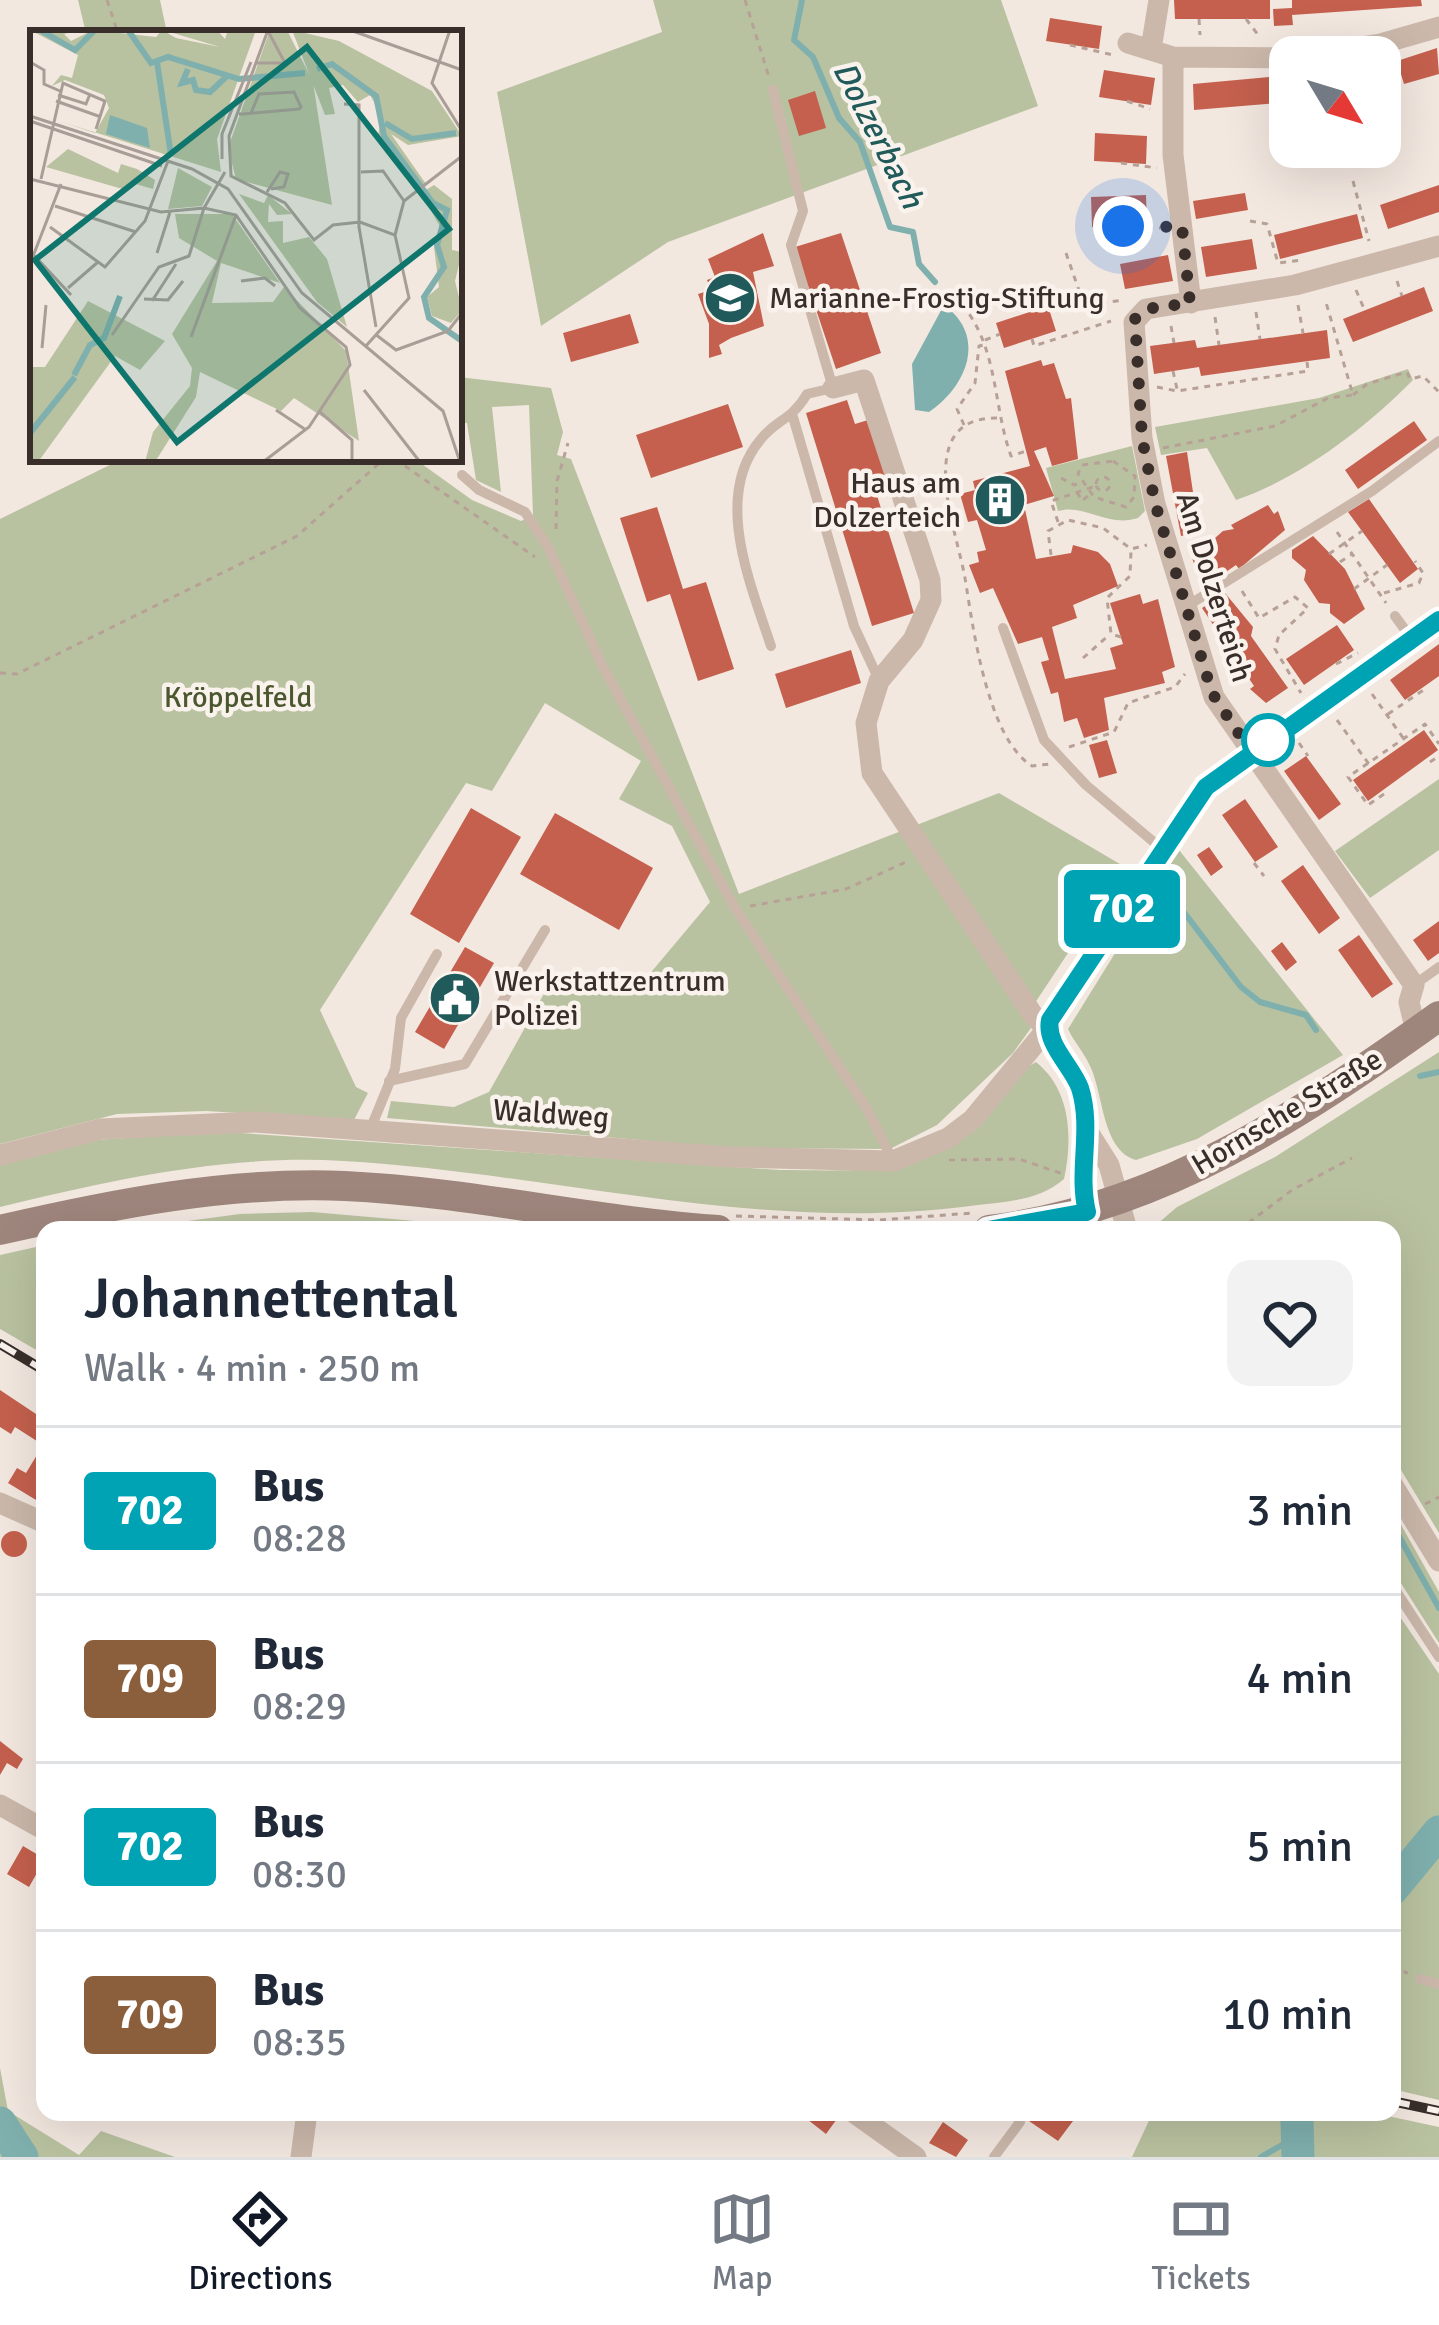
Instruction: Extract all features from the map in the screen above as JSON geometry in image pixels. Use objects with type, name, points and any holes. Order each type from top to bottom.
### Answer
[{"type":"main road","name":"Hornsche Straße","points":[[1091,1221],[1123,1215],[1253,1138],[1428,1024]]},
{"type":"main road","points":[[45,1221],[166,1197],[300,1185],[392,1190],[645,1221]]},
{"type":"main road","points":[[0,1230],[36,1223]]},
{"type":"street","points":[[1159,0],[1190,303]]},
{"type":"street","points":[[1401,38],[1439,27]]},
{"type":"street","points":[[1128,43],[1162,52],[1269,56]]},
{"type":"street","points":[[1137,314],[1319,280],[1439,246]]},
{"type":"street","name":"Am Dolzerteich","points":[[1137,314],[1137,391],[1166,539],[1187,606],[1204,632],[1214,698],[1414,985]]},
{"type":"street","points":[[833,388],[864,380],[930,580],[926,619],[879,681],[866,723],[872,773],[1033,1015],[1048,1028],[1076,1079],[1087,1130],[1082,1191],[1091,1221]]},
{"type":"street","name":"Waldweg","points":[[0,1155],[101,1129],[185,1122],[370,1130],[730,1157],[892,1160],[920,1150],[973,1119],[1048,1028],[1198,795],[1318,705],[1360,666],[1439,620]]},
{"type":"street","points":[[1414,985],[1409,1002],[1428,1024]]},
{"type":"street","points":[[1087,1130],[1109,1165],[1123,1215]]},
{"type":"street","points":[[1401,1499],[1439,1561]]},
{"type":"street","points":[[0,1502],[36,1518]]},
{"type":"street","points":[[0,1805],[36,1825]]},
{"type":"street","points":[[302,2157],[306,2121]]},
{"type":"street","points":[[866,2121],[916,2157]]},
{"type":"lane","points":[[771,646],[747,571],[736,500],[764,435],[793,417],[807,394],[833,388],[791,245],[802,211],[773,90]]},
{"type":"lane","points":[[793,417],[854,626],[879,681]]},
{"type":"lane","points":[[1187,606],[1233,580],[1325,515],[1372,491],[1439,441]]},
{"type":"lane","points":[[462,475],[525,512],[548,547],[553,565],[735,908],[867,1109],[892,1160]]},
{"type":"lane","points":[[1396,616],[1412,639]]},
{"type":"lane","points":[[1003,628],[1031,717],[1056,755],[1162,849]]},
{"type":"lane","points":[[388,1081],[465,1064],[545,930]]},
{"type":"lane","points":[[370,1130],[388,1081],[400,1018],[437,954]]},
{"type":"lane","points":[[1414,985],[1439,968]]},
{"type":"lane","points":[[1401,1599],[1439,1657]]},
{"type":"lane","points":[[1420,1979],[1439,1984]]},
{"type":"lane","points":[[994,2157],[1020,2122]]},
{"type":"path","points":[[107,0],[117,30]]},
{"type":"path","points":[[745,0],[773,90]]},
{"type":"path","points":[[1246,19],[1264,40]]},
{"type":"path","points":[[1070,45],[1113,55],[1128,43]]},
{"type":"path","points":[[1127,101],[1126,106],[1173,112]]},
{"type":"path","points":[[1120,163],[1175,169]]},
{"type":"path","points":[[1353,182],[1375,266]]},
{"type":"path","points":[[1250,221],[1267,224],[1278,263],[1303,260]]},
{"type":"path","points":[[1123,226],[1182,227]]},
{"type":"path","points":[[1032,339],[1034,346],[1137,314],[1122,298],[1084,305],[1066,254]]},
{"type":"path","points":[[1395,278],[1402,296]]},
{"type":"path","points":[[1319,280],[1353,395]]},
{"type":"path","points":[[1356,289],[1365,310]]},
{"type":"path","points":[[1298,304],[1303,333]]},
{"type":"path","points":[[962,305],[985,342],[997,418],[1011,456],[1026,451]]},
{"type":"path","points":[[1256,312],[1260,339]]},
{"type":"path","points":[[1215,318],[1219,345]]},
{"type":"path","points":[[1171,324],[1174,343]]},
{"type":"path","points":[[964,425],[957,409],[975,383],[979,346],[1000,334]]},
{"type":"path","points":[[1137,391],[1177,391],[1308,371],[1306,361]]},
{"type":"path","points":[[1265,366],[1267,377]]},
{"type":"path","points":[[1174,371],[1177,391]]},
{"type":"path","points":[[1185,443],[1275,426],[1328,398],[1353,395],[1367,384],[1407,372],[1410,379],[1423,376],[1439,392]]},
{"type":"path","points":[[1219,373],[1221,384]]},
{"type":"path","points":[[997,418],[964,425],[947,454],[945,476],[968,621],[1013,746],[1032,766],[1043,767],[1056,755],[1114,732],[1133,699],[1180,683],[1187,644],[1204,632],[1239,681]]},
{"type":"path","points":[[548,547],[556,528],[557,481],[568,442]]},
{"type":"path","points":[[1058,523],[1051,501],[1108,490],[1108,461]]},
{"type":"path","points":[[1108,461],[1132,471],[1134,497],[1121,508],[1084,481],[1079,467],[1108,461]]},
{"type":"path","points":[[0,673],[17,674],[297,536],[381,462]]},
{"type":"path","points":[[399,462],[493,531],[553,565]]},
{"type":"path","points":[[1060,478],[1074,485],[1084,481]]},
{"type":"path","points":[[1077,493],[1082,501],[1106,478]]},
{"type":"path","points":[[1325,515],[1396,616]]},
{"type":"path","points":[[1051,555],[1048,531],[1058,523],[1081,520],[1103,528],[1131,549]]},
{"type":"path","points":[[1328,554],[1362,531]]},
{"type":"path","points":[[1131,549],[1166,539]]},
{"type":"path","points":[[1111,634],[1107,598],[1130,576],[1131,549]]},
{"type":"path","points":[[1340,562],[1352,554]]},
{"type":"path","points":[[1381,596],[1393,587],[1409,590],[1419,583],[1423,573],[1415,561]]},
{"type":"path","points":[[1354,589],[1387,565]]},
{"type":"path","points":[[1233,580],[1258,618],[1295,597],[1308,608],[1279,635],[1275,649],[1370,765]]},
{"type":"path","points":[[1111,634],[1121,638]]},
{"type":"path","points":[[1083,658],[1111,634]]},
{"type":"path","points":[[1336,664],[1357,651],[1360,666],[1405,740]]},
{"type":"path","points":[[1232,686],[1246,676]]},
{"type":"path","points":[[1387,715],[1425,689]]},
{"type":"path","points":[[1384,794],[1368,805],[1348,777],[1425,724],[1439,745]]},
{"type":"path","points":[[1430,762],[1439,755]]},
{"type":"path","points":[[735,908],[763,908],[846,889],[924,854]]},
{"type":"path","points":[[1254,863],[1264,876]]},
{"type":"path","points":[[920,1150],[944,1160],[1019,1159],[1070,1176]]},
{"type":"path","points":[[1251,1221],[1292,1190],[1352,1158]]},
{"type":"green space","points":[[78,0],[160,0],[166,30],[85,30]]},
{"type":"green space","points":[[653,0],[1001,0],[1038,106],[668,242],[541,326],[497,92],[662,32]]},
{"type":"green space","points":[[1408,369],[1413,380],[1353,434],[1284,479],[1236,500],[1207,448],[1161,455],[1155,427],[1319,398]]},
{"type":"green space","name":"Kröppelfeld","points":[[462,377],[551,388],[563,432],[557,455],[571,459],[739,894],[999,793],[1125,867],[1025,1018],[1031,1028],[1013,1053],[937,1125],[890,1149],[731,1148],[387,1118],[391,1101],[454,1107],[489,1092],[555,974],[637,989],[710,902],[672,826],[619,799],[641,761],[545,703],[492,791],[466,783],[320,1010],[356,1087],[368,1093],[354,1120],[206,1111],[117,1114],[0,1144],[0,519],[116,462],[419,462],[472,500],[521,521],[533,515],[529,405],[492,407],[501,492],[476,480],[467,423],[462,422]]},
{"type":"green space","points":[[1132,446],[1145,511],[1138,518],[1116,520],[1077,510],[1058,511],[1046,468]]},
{"type":"green space","points":[[1439,779],[1439,850],[1370,898],[1335,851]]},
{"type":"green space","points":[[1179,850],[1343,1055],[1197,1139],[1136,1160],[1116,1145],[1087,1059],[1068,1029]]},
{"type":"green space","points":[[1439,1052],[1439,1533],[1401,1470],[1401,1221],[1161,1221],[1177,1207],[1275,1157]]},
{"type":"green space","points":[[1036,1062],[1048,1073],[1063,1101],[1068,1131],[1064,1179],[1043,1192],[1008,1201],[891,1213],[812,1212],[734,1207],[422,1168],[300,1160],[170,1171],[0,1207],[0,1165],[93,1140],[226,1132],[780,1170],[885,1167],[910,1163],[957,1142]]},
{"type":"green space","points":[[312,1212],[415,1221],[188,1221]]},
{"type":"green space","points":[[36,1247],[36,1350],[0,1329],[0,1255]]},
{"type":"green space","points":[[1401,1525],[1439,1592],[1439,1643],[1401,1583]]},
{"type":"green space","points":[[1401,1618],[1439,1674],[1439,2100],[1401,2091]]},
{"type":"green space","points":[[0,2068],[8,2111],[79,2155],[101,2131],[175,2157],[0,2157]]},
{"type":"green space","points":[[1401,2119],[1439,2127],[1439,2157],[1132,2157],[1149,2121]]},
{"type":"water","points":[[944,305],[965,332],[967,361],[942,402],[929,412],[915,410],[912,364]]},
{"type":"building","points":[[1174,0],[1270,0],[1270,19],[1175,19]]},
{"type":"building","points":[[1292,0],[1421,0],[1422,6],[1292,15],[1293,25],[1274,26],[1273,9],[1292,8]]},
{"type":"building","points":[[1050,18],[1102,26],[1099,49],[1046,41]]},
{"type":"building","points":[[1437,48],[1439,74],[1404,84],[1401,60]]},
{"type":"building","points":[[1104,70],[1155,78],[1151,105],[1099,97]]},
{"type":"building","points":[[1269,77],[1269,104],[1194,110],[1193,84]]},
{"type":"building","points":[[815,91],[826,128],[799,136],[788,100]]},
{"type":"building","points":[[1095,133],[1147,136],[1146,164],[1094,161]]},
{"type":"building","points":[[1439,185],[1439,212],[1388,229],[1380,205]]},
{"type":"building","points":[[1245,193],[1248,210],[1196,219],[1193,201]]},
{"type":"building","points":[[1146,195],[1147,225],[1092,227],[1091,197]]},
{"type":"building","points":[[1357,214],[1363,238],[1280,259],[1274,235]]},
{"type":"building","name":"Marianne-Frostig-Stiftung","points":[[763,233],[774,266],[753,272],[764,326],[731,338],[719,345],[722,354],[709,358],[709,324],[698,294],[711,290],[707,280],[715,277],[708,259]]},
{"type":"building","points":[[841,233],[881,353],[836,369],[795,247]]},
{"type":"building","points":[[1252,239],[1257,269],[1206,277],[1201,247]]},
{"type":"building","points":[[1168,255],[1173,281],[1125,289],[1120,264]]},
{"type":"building","points":[[1424,287],[1433,311],[1353,342],[1343,319]]},
{"type":"building","points":[[1048,306],[1056,331],[1004,348],[996,323]]},
{"type":"building","points":[[630,314],[639,343],[571,362],[563,333]]},
{"type":"building","points":[[1327,330],[1330,358],[1201,376],[1199,367],[1154,374],[1150,346],[1195,340],[1197,348]]},
{"type":"building","name":"Haus am Dolzerteich","points":[[1041,360],[1043,366],[1054,363],[1066,399],[1071,398],[1078,459],[1052,466],[1046,447],[1034,451],[1054,496],[1024,505],[1036,559],[1071,553],[1073,545],[1098,552],[1110,564],[1118,586],[1073,605],[1077,618],[1052,627],[1065,679],[1116,669],[1110,648],[1123,644],[1110,603],[1140,594],[1143,604],[1158,599],[1175,667],[1162,672],[1165,683],[1104,698],[1109,730],[1084,738],[1077,718],[1064,722],[1058,692],[1051,694],[1041,662],[1049,660],[1042,637],[1018,644],[993,588],[980,593],[969,565],[979,562],[977,552],[986,550],[977,520],[968,522],[960,494],[975,490],[973,481],[1030,466],[1005,371]]},
{"type":"building","points":[[847,400],[855,424],[868,420],[888,485],[874,486],[914,613],[872,626],[806,413]]},
{"type":"building","points":[[728,404],[743,447],[651,478],[636,435]]},
{"type":"building","points":[[1414,421],[1427,440],[1358,489],[1345,470]]},
{"type":"building","points":[[1187,452],[1199,532],[1181,536],[1166,456]]},
{"type":"building","points":[[1369,499],[1418,569],[1400,583],[1348,512]]},
{"type":"building","points":[[1268,505],[1274,514],[1278,511],[1285,530],[1239,569],[1236,565],[1210,583],[1203,574],[1199,577],[1192,558],[1223,531],[1234,529],[1231,525]]},
{"type":"building","points":[[657,507],[683,589],[706,582],[734,669],[698,681],[670,594],[647,602],[620,518]]},
{"type":"building","points":[[1313,536],[1345,569],[1365,609],[1344,624],[1330,613],[1330,604],[1319,603],[1304,580],[1306,570],[1292,558],[1292,550]]},
{"type":"building","points":[[1225,593],[1253,627],[1251,636],[1288,688],[1266,703],[1250,689],[1254,686],[1202,608]]},
{"type":"building","points":[[1337,625],[1354,650],[1304,685],[1286,659]]},
{"type":"building","points":[[1439,644],[1439,676],[1405,700],[1390,680]]},
{"type":"building","points":[[851,650],[861,683],[786,708],[775,674]]},
{"type":"building","points":[[1424,730],[1438,750],[1368,801],[1353,780]]},
{"type":"building","points":[[1107,740],[1117,773],[1099,778],[1089,745]]},
{"type":"building","points":[[1306,756],[1341,804],[1319,820],[1284,771]]},
{"type":"building","points":[[1245,799],[1278,847],[1255,862],[1222,815]]},
{"type":"building","points":[[471,808],[521,837],[459,943],[410,914]]},
{"type":"building","points":[[555,813],[653,868],[619,930],[520,874]]},
{"type":"building","points":[[1209,847],[1223,867],[1211,876],[1197,855]]},
{"type":"building","points":[[1303,865],[1340,918],[1319,934],[1281,881]]},
{"type":"building","points":[[1439,921],[1439,953],[1428,961],[1413,940]]},
{"type":"building","points":[[1359,935],[1393,984],[1372,998],[1338,950]]},
{"type":"building","points":[[1282,942],[1297,962],[1286,971],[1271,951]]},
{"type":"building","name":"Werkstattzentrum Polizei","points":[[465,947],[494,963],[444,1049],[415,1032]]},
{"type":"building","points":[[0,1390],[36,1414],[36,1440],[15,1427],[11,1434],[0,1427]]},
{"type":"building","points":[[36,1457],[36,1500],[8,1483],[17,1468],[26,1473]]},
{"type":"building","points":[[14,1531],[24,1534],[24,1554],[14,1557],[4,1554],[1,1544],[4,1534]]},
{"type":"building","points":[[0,1741],[23,1759],[17,1769],[7,1763],[0,1775]]},
{"type":"building","points":[[23,1846],[36,1854],[36,1875],[29,1887],[7,1874]]},
{"type":"building","points":[[809,2121],[835,2121],[826,2134]]},
{"type":"building","points":[[1029,2121],[1073,2121],[1058,2141]]},
{"type":"building","points":[[943,2122],[968,2140],[956,2157],[929,2143]]},
{"type":"waterway","name":"Dolzerbach","points":[[802,0],[794,40],[813,57],[839,118],[860,142],[890,227],[913,232],[919,264],[935,282]]},
{"type":"waterway","name":"Dolzerbach","points":[[1167,890],[1241,987],[1260,1002],[1306,1015],[1316,1030]]},
{"type":"waterway","name":"Dolzerbach","points":[[1420,1076],[1439,1072]]},
{"type":"waterway","points":[[1401,1540],[1439,1608]]},
{"type":"waterway","points":[[1401,1878],[1439,1832]]},
{"type":"waterway","points":[[1297,2121],[1298,2157]]},
{"type":"waterway","points":[[0,2123],[22,2157]]},
{"type":"waterway","points":[[1261,2157],[1296,2137]]},
{"type":"railway","points":[[0,1344],[36,1366]]},
{"type":"railway","points":[[1401,2103],[1439,2111]]},
{"type":"bus line","name":"702","points":[[1048,1221],[1087,1212],[1082,1191],[1084,1105],[1076,1079],[1052,1038],[1050,1020],[1206,787],[1439,620]]},
{"type":"place","name":"Marianne-Frostig-Stiftung","points":[[730,298]]},
{"type":"place","name":"Haus am Dolzerteich","points":[[1000,500]]},
{"type":"place","name":"Werkstattzentrum Polizei","points":[[455,998]]},
{"type":"route","points":[[1123,226],[1182,227],[1190,303],[1146,309],[1135,319],[1142,438],[1155,503],[1212,693],[1251,752],[1268,740]]}]
